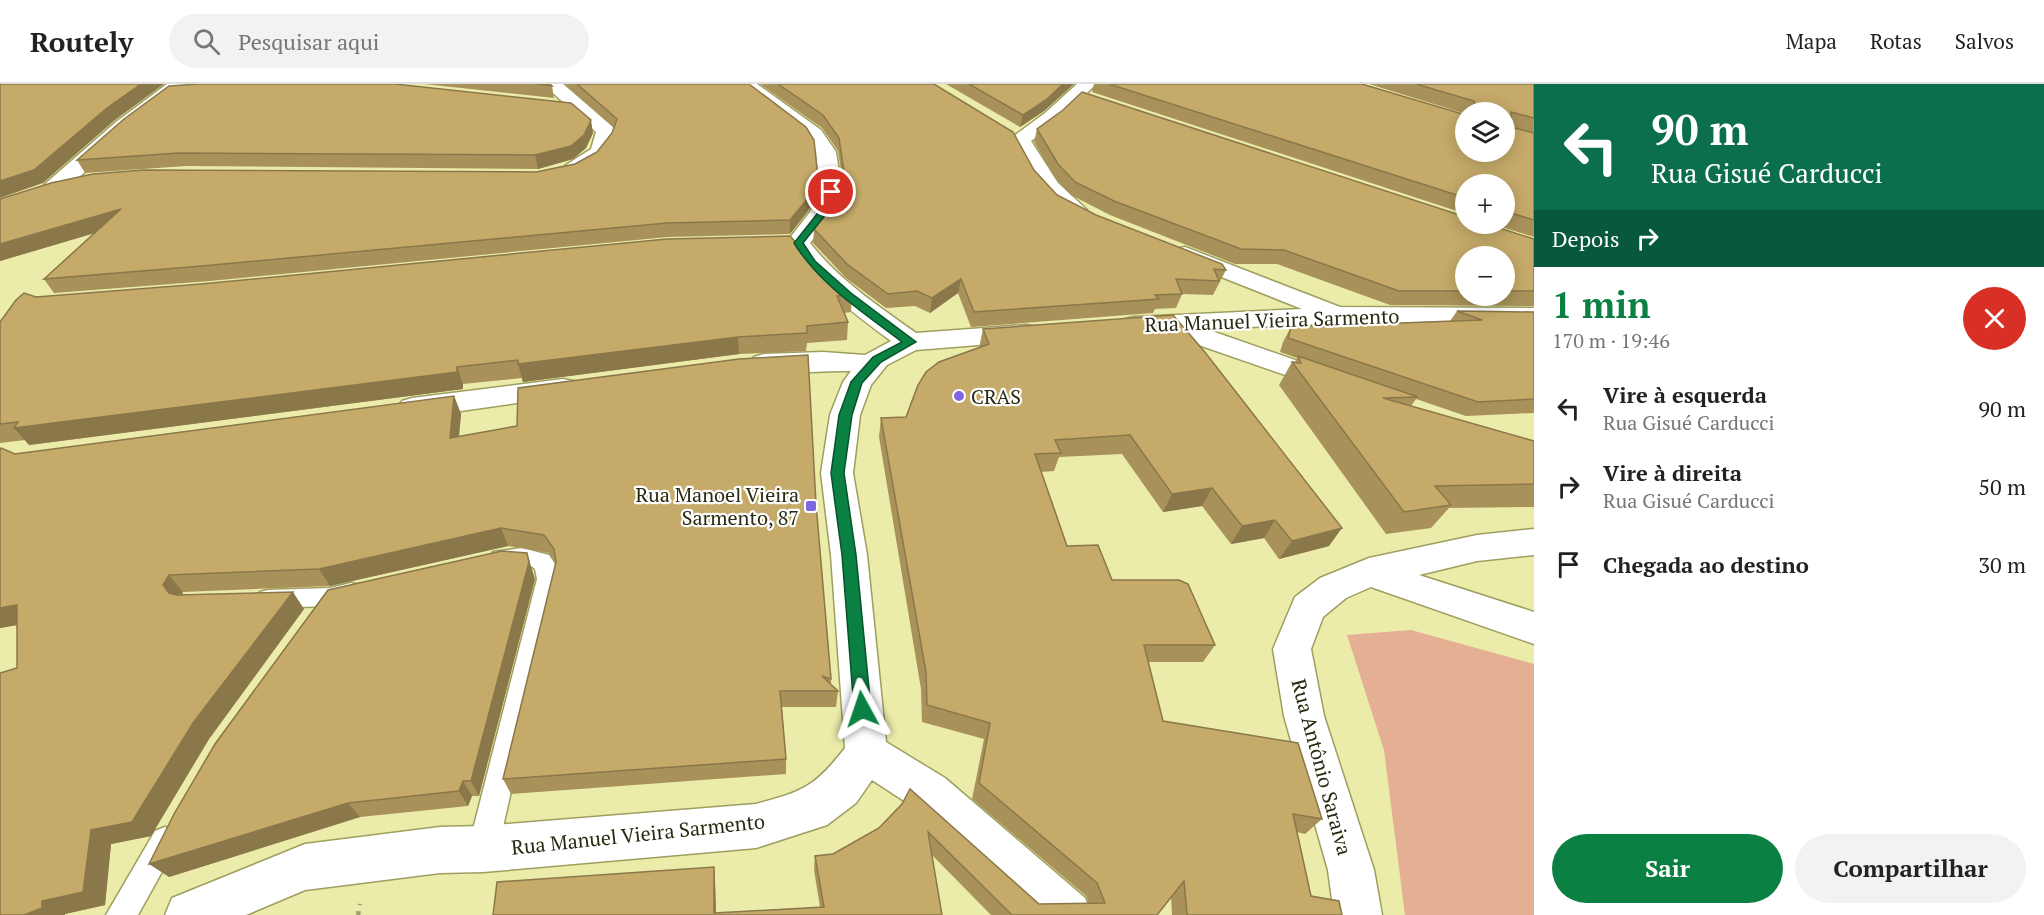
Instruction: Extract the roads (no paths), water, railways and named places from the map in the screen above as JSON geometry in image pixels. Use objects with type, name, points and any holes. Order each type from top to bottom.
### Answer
[{"type":"street","points":[[552,84],[606,131],[604,147],[591,161],[568,171],[556,173]]},
{"type":"street","points":[[745,84],[814,134],[826,152],[831,192],[821,214],[787,243],[847,295],[910,342]]},
{"type":"street","points":[[53,189],[123,126],[181,88]]},
{"type":"street","points":[[1086,94],[1046,121],[1011,133],[1044,182],[1062,202],[1091,217]]},
{"type":"street","points":[[542,104],[577,108]]},
{"type":"street","points":[[32,196],[92,181]]},
{"type":"street","points":[[1164,246],[1340,315]]},
{"type":"street","name":"Rua Manuel Vieira Sarmento","points":[[1104,327],[1340,315],[1534,316]]},
{"type":"street","points":[[1161,323],[1360,393]]},
{"type":"street","points":[[1059,331],[910,342],[877,359],[857,382],[845,415],[837,473],[849,555],[866,753],[930,793],[1068,915]]},
{"type":"street","points":[[739,365],[823,361],[873,364]]},
{"type":"street","points":[[385,411],[585,385]]},
{"type":"street","name":"Rua Antônio Saraiva","points":[[1358,915],[1351,870],[1304,716],[1292,649],[1308,609],[1333,588],[1369,572],[1477,548],[1534,542]]},
{"type":"street","points":[[1369,572],[1534,628]]},
{"type":"street","name":"Rua Manuel Vieira Sarmento","points":[[189,915],[305,867],[440,850],[483,849],[756,826],[811,810],[841,789],[866,753]]},
{"type":"lane","points":[[483,849],[548,579],[546,568],[541,561],[508,557],[485,562]]},
{"type":"lane","points":[[249,599],[330,597],[374,587]]},
{"type":"lane","points":[[309,625],[330,597]]},
{"type":"lane","points":[[121,915],[179,817]]},
{"type":"place","name":"CRAS","points":[[959,396]]},
{"type":"place","name":"Rua Manoel Vieira Sarmento, 87","points":[[811,506]]}]
